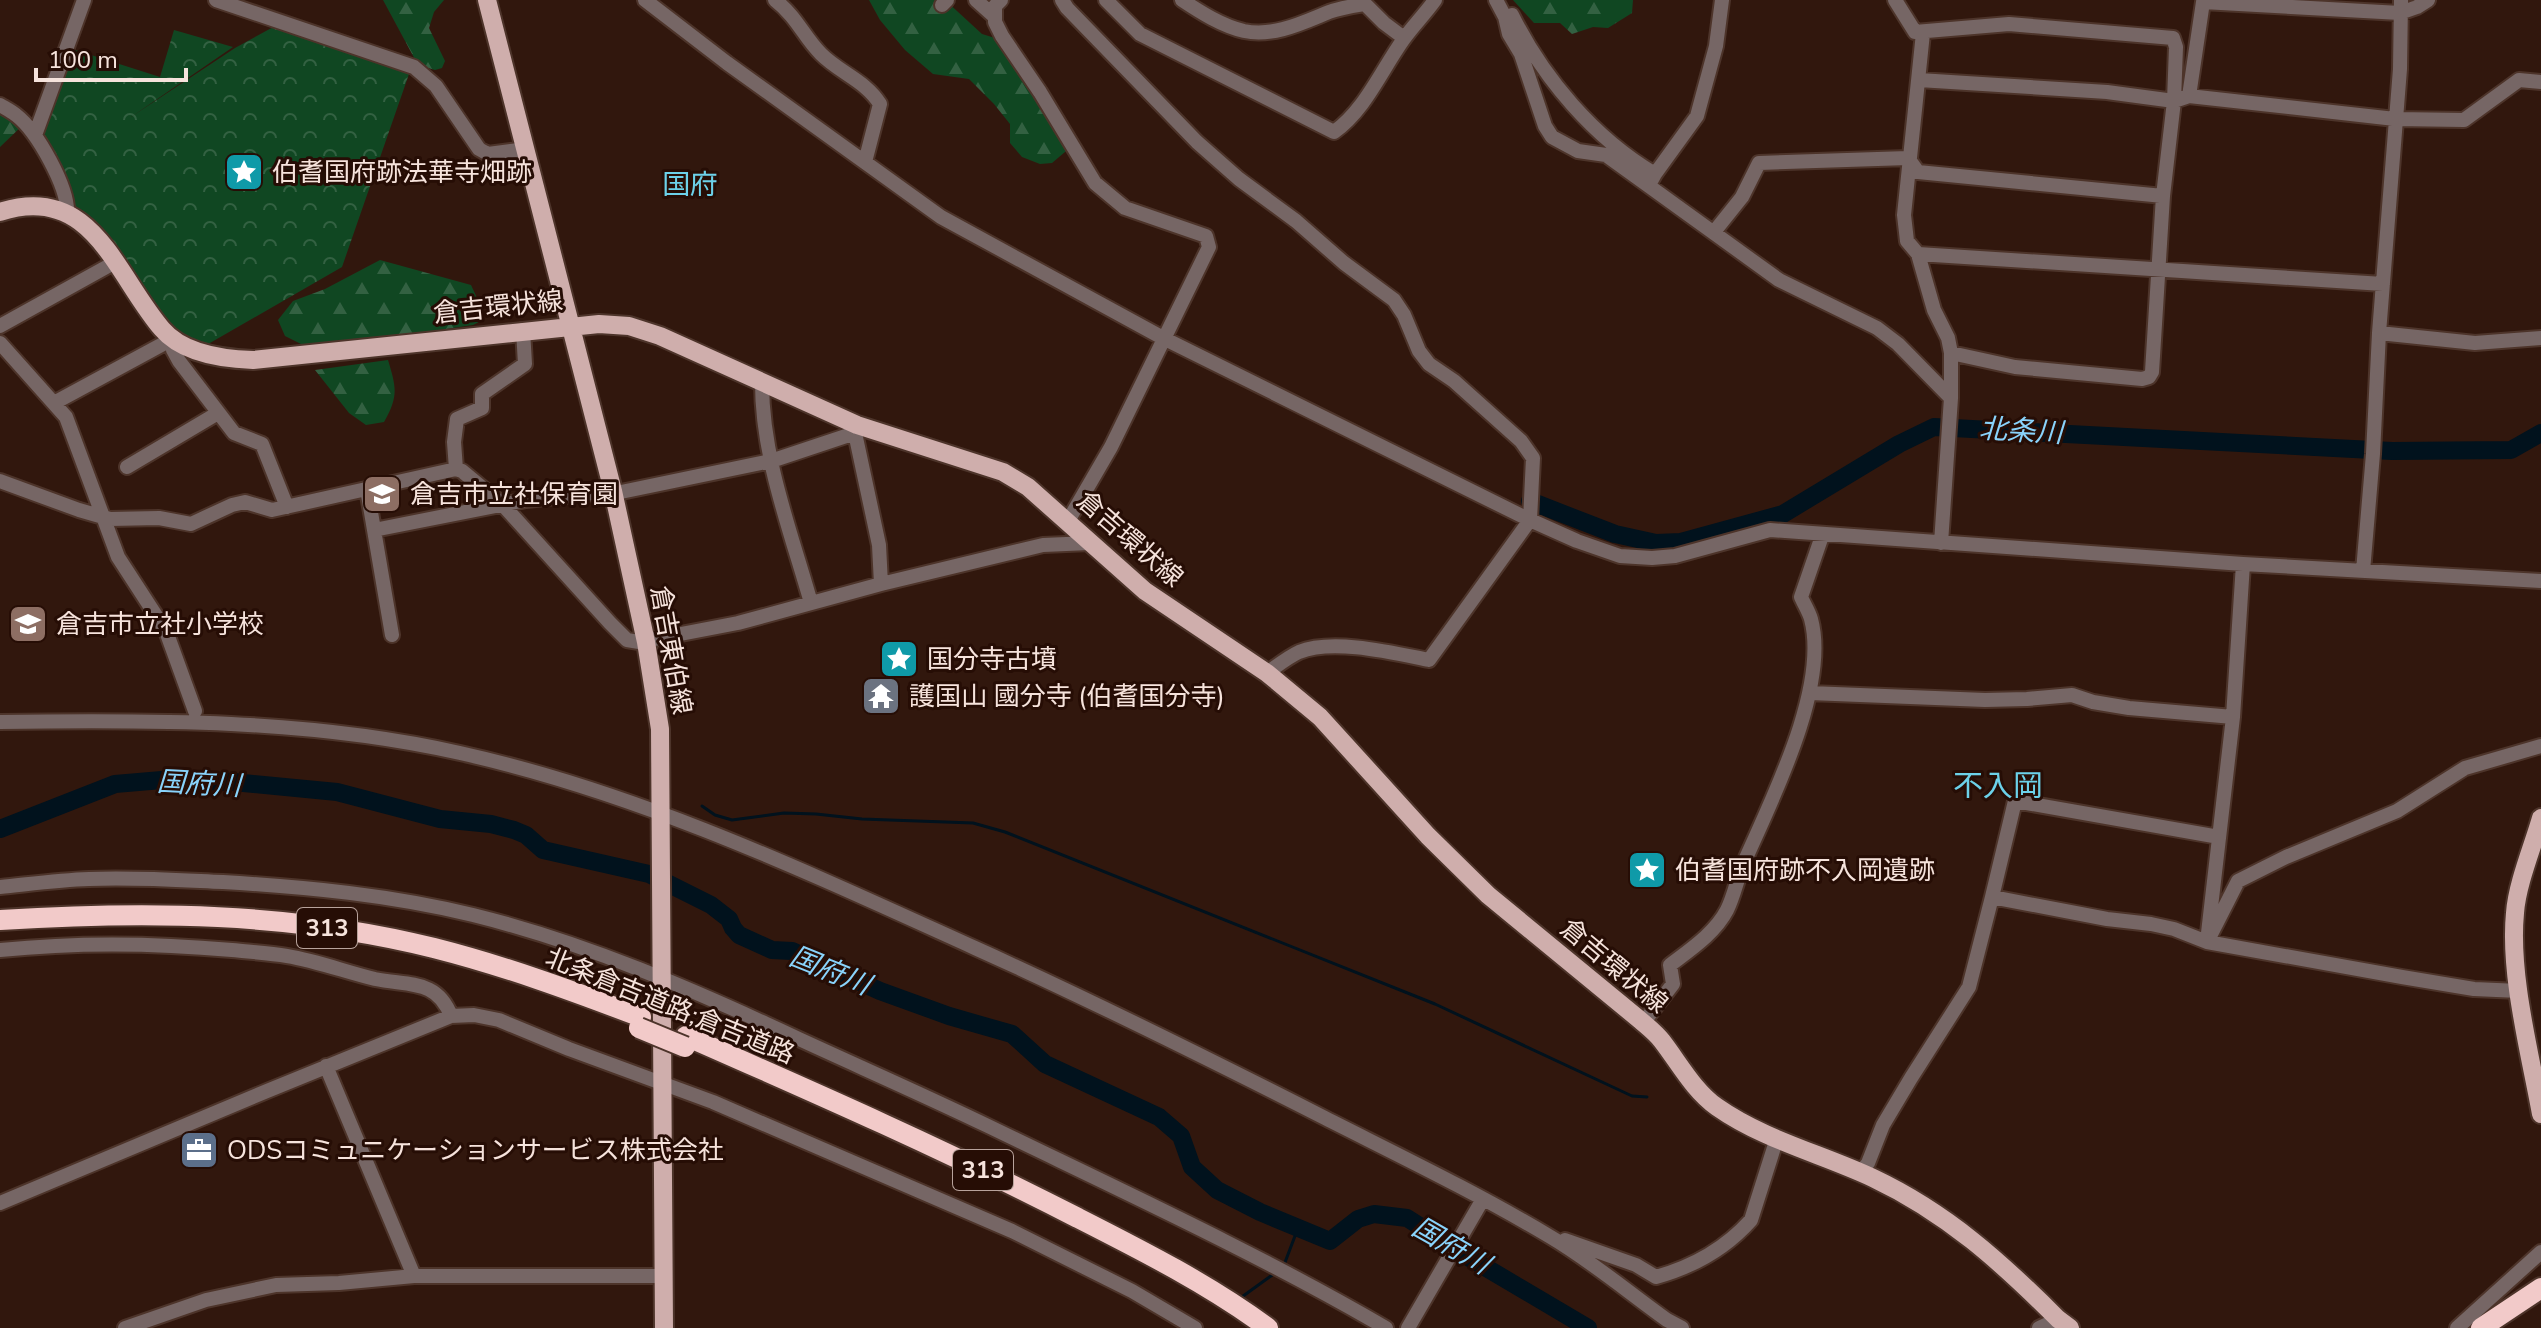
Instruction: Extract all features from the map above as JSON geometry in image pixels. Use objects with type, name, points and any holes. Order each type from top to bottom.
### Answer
[{"type":"highway","name":"北条倉吉道路;倉吉道路","points":[[0,920],[100,914],[184,914],[293,923],[363,933],[499,966],[685,1042],[991,1185],[1124,1254],[1250,1328]]},
{"type":"highway","name":"北条倉吉道路;倉吉道路","points":[[0,929],[105,923],[184,924],[292,932],[348,940],[432,956],[640,1022]]},
{"type":"highway","name":"北条倉吉道路;倉吉道路","points":[[685,1042],[893,1127],[997,1176],[1129,1244],[1209,1289],[1268,1328]]},
{"type":"highway","points":[[2481,1328],[2541,1288]]},
{"type":"highway","points":[[2502,1328],[2541,1302]]},
{"type":"main road","name":"倉吉東伯線","points":[[487,0],[613,491],[646,642],[660,729],[664,1328]]},
{"type":"main road","name":"倉吉環状線","points":[[0,212],[20,205],[51,206],[80,221],[98,237],[163,330],[191,348],[227,359],[253,360],[569,326],[629,326],[660,336],[856,429],[1003,472],[1028,487],[1145,591],[1267,673],[1320,717],[1428,836],[1488,895],[1643,1023],[1659,1038],[1700,1092],[1716,1106],[1746,1124],[1907,1195],[1987,1251],[2064,1323]]},
{"type":"main road","points":[[2541,818],[2515,909],[2513,938],[2519,991],[2541,1114]]},
{"type":"street","points":[[35,135],[84,0]]},
{"type":"street","points":[[216,0],[414,67],[436,86],[479,149],[488,154],[526,149]]},
{"type":"street","points":[[645,0],[941,217],[1163,338],[1530,520],[1620,556],[1675,556],[1770,530],[2243,564],[2541,581]]},
{"type":"street","points":[[775,0],[793,15],[821,54],[874,94],[880,104],[865,162]]},
{"type":"street","points":[[976,0],[995,17]]},
{"type":"street","points":[[1001,0],[995,6],[995,22],[1002,36],[1095,183],[1125,208],[1206,236],[1209,247],[1111,447],[1068,521]]},
{"type":"street","points":[[1062,0],[1197,142],[1239,179],[1394,300],[1419,351],[1429,364],[1454,381],[1521,441],[1533,458],[1530,520],[1429,660],[1381,650],[1317,647],[1297,653],[1267,673]]},
{"type":"street","points":[[1106,0],[1140,34],[1334,132],[1359,107],[1404,38],[1435,0]]},
{"type":"street","points":[[1182,0],[1236,28],[1255,32],[1293,27],[1363,2],[1404,38]]},
{"type":"street","points":[[1496,0],[1509,34],[1521,54],[1545,126],[1552,137],[1578,151],[1606,155],[1652,180]]},
{"type":"street","points":[[1652,180],[1697,116],[1716,46],[1722,0]]},
{"type":"street","points":[[1895,0],[1915,32],[2009,24],[2173,38],[2181,98]]},
{"type":"street","points":[[1951,353],[2015,367],[2142,379],[2149,377],[2152,372],[2163,196],[2203,2],[2417,7],[2428,0]]},
{"type":"street","points":[[2363,571],[2400,69],[2401,7]]},
{"type":"street","points":[[1512,15],[1526,43],[1563,94],[1607,140],[1652,180],[1714,232],[1779,280],[1877,328],[1898,344],[1951,398]]},
{"type":"street","points":[[1923,33],[1904,215],[1907,241],[1918,254],[1930,300],[1948,338],[1951,353],[1941,543]]},
{"type":"street","points":[[1919,80],[2181,98],[2395,119],[2464,120],[2519,80],[2541,82]]},
{"type":"street","points":[[0,105],[17,116],[35,135],[68,205],[67,214]]},
{"type":"street","points":[[1714,232],[1742,197],[1759,163],[1908,158]]},
{"type":"street","points":[[1908,158],[1918,172],[2163,196]]},
{"type":"street","points":[[1918,254],[2383,284]]},
{"type":"street","points":[[0,326],[110,265]]},
{"type":"street","points":[[456,469],[454,442],[457,419],[482,408],[482,394],[525,364],[523,330]]},
{"type":"street","points":[[2379,333],[2475,343],[2541,338]]},
{"type":"street","points":[[54,403],[174,338]]},
{"type":"street","points":[[174,338],[173,350],[179,361],[234,433],[262,444],[287,507]]},
{"type":"street","points":[[0,343],[66,417],[118,557],[166,631],[195,711]]},
{"type":"street","points":[[762,383],[771,461],[811,603]]},
{"type":"street","points":[[127,467],[218,413]]},
{"type":"street","points":[[374,530],[503,505],[621,492],[771,461],[856,429],[879,545],[881,584]]},
{"type":"street","points":[[0,481],[110,519],[159,518],[191,524],[245,502],[272,510],[456,469],[503,505],[627,640],[646,642],[738,623],[1043,545],[1090,543]]},
{"type":"street","points":[[367,489],[392,635]]},
{"type":"street","points":[[1643,1023],[1673,984],[1670,965],[1708,935],[1727,910],[1797,735],[1810,693],[1814,650],[1811,619],[1801,597],[1822,536]]},
{"type":"street","points":[[2207,942],[2233,717],[2243,564]]},
{"type":"street","points":[[1810,693],[1985,700],[2072,695],[2129,708],[2233,717]]},
{"type":"street","points":[[0,722],[98,721],[270,726],[386,739],[459,753],[557,778],[641,806],[660,822],[729,838],[1057,984],[1247,1078],[1553,1238],[1682,1328]]},
{"type":"street","points":[[2207,942],[2238,881],[2286,857],[2397,811],[2465,768],[2541,746]]},
{"type":"street","points":[[1860,1173],[1868,1163],[1883,1125],[1969,987],[2015,801],[2219,837]]},
{"type":"street","points":[[0,887],[89,879],[170,879],[264,885],[361,894],[472,915],[538,933],[747,1014],[1133,1195],[1268,1263],[1386,1328]]},
{"type":"street","points":[[1992,897],[2107,919],[2151,924],[2207,942],[2462,987],[2519,991]]},
{"type":"street","points":[[0,950],[173,944],[287,956],[377,979],[421,986],[439,994],[451,1016]]},
{"type":"street","points":[[0,1203],[451,1016],[474,1015],[499,1020],[713,1102],[1012,1231],[1132,1291],[1195,1328]]},
{"type":"street","points":[[326,1066],[414,1276]]},
{"type":"street","points":[[1553,1238],[1561,1238],[1636,1265],[1656,1277],[1702,1260],[1742,1231],[1751,1220],[1777,1138]]},
{"type":"street","points":[[1408,1328],[1483,1199]]},
{"type":"street","points":[[2457,1328],[2541,1252]]},
{"type":"street","points":[[125,1328],[206,1300],[276,1285],[414,1276],[664,1276]]},
{"type":"street","points":[[2039,1328],[2064,1323]]},
{"type":"green space","points":[[383,0],[444,0],[434,12],[429,28],[445,61],[442,68],[435,70],[418,65]]},
{"type":"green space","points":[[869,0],[945,0],[982,34],[995,38],[1034,83],[1072,146],[1052,163],[1040,164],[1022,157],[1010,143],[1010,124],[994,104],[969,79],[933,74],[905,50],[880,20]]},
{"type":"green space","points":[[1513,0],[1633,0],[1632,13],[1608,28],[1593,27],[1572,34],[1560,23],[1534,23]]},
{"type":"green space","points":[[277,25],[409,74],[342,267],[203,347],[181,337],[167,322],[100,232],[77,209],[37,137],[69,48],[160,77],[174,30],[233,47],[131,117],[235,48]]},
{"type":"green space","points":[[0,108],[23,125],[0,147]]},
{"type":"green space","points":[[380,260],[471,285],[484,313],[479,322],[311,349],[285,336],[278,320],[293,301],[325,289]]},
{"type":"green space","points":[[388,360],[394,385],[392,405],[384,422],[366,425],[349,413],[315,370]]},
{"type":"waterway","name":"北条川","points":[[1530,501],[1615,534],[1656,543],[1681,542],[1783,514],[1899,444],[1934,427],[2392,451],[2511,450],[2541,433]]},
{"type":"waterway","name":"国府川","points":[[0,829],[115,784],[162,780],[233,782],[337,792],[440,819],[491,824],[514,830],[526,835],[543,850],[649,874],[711,905],[729,919],[739,935],[772,950],[792,951],[880,991],[1012,1034],[1045,1064],[1159,1117],[1181,1136],[1192,1167],[1217,1190],[1260,1212],[1330,1241],[1358,1219],[1374,1214],[1407,1218],[1588,1328]]},
{"type":"waterway","points":[[702,806],[715,815],[732,820],[784,813],[816,814],[973,823],[1005,832],[1435,1004],[1632,1096],[1647,1097]]},
{"type":"waterway","points":[[1284,1265],[1298,1228]]},
{"type":"waterway","points":[[1239,1299],[1275,1273]]},
{"type":"place","name":"伯耆国府跡法華寺畑跡","points":[[244,172]]},
{"type":"place","name":"倉吉市立社保育園","points":[[382,494]]},
{"type":"place","name":"倉吉市立社小学校","points":[[28,624]]},
{"type":"place","name":"国分寺古墳","points":[[899,659]]},
{"type":"place","name":"護国山 國分寺 (伯耆国分寺)","points":[[881,696]]},
{"type":"place","name":"伯耆国府跡不入岡遺跡","points":[[1647,870]]},
{"type":"place","name":"ODSコミュニケーションサービス株式会社","points":[[199,1150]]},
{"type":"district","name":"国府","points":[[690,185]]},
{"type":"district","name":"不入岡","points":[[1998,786]]}]
